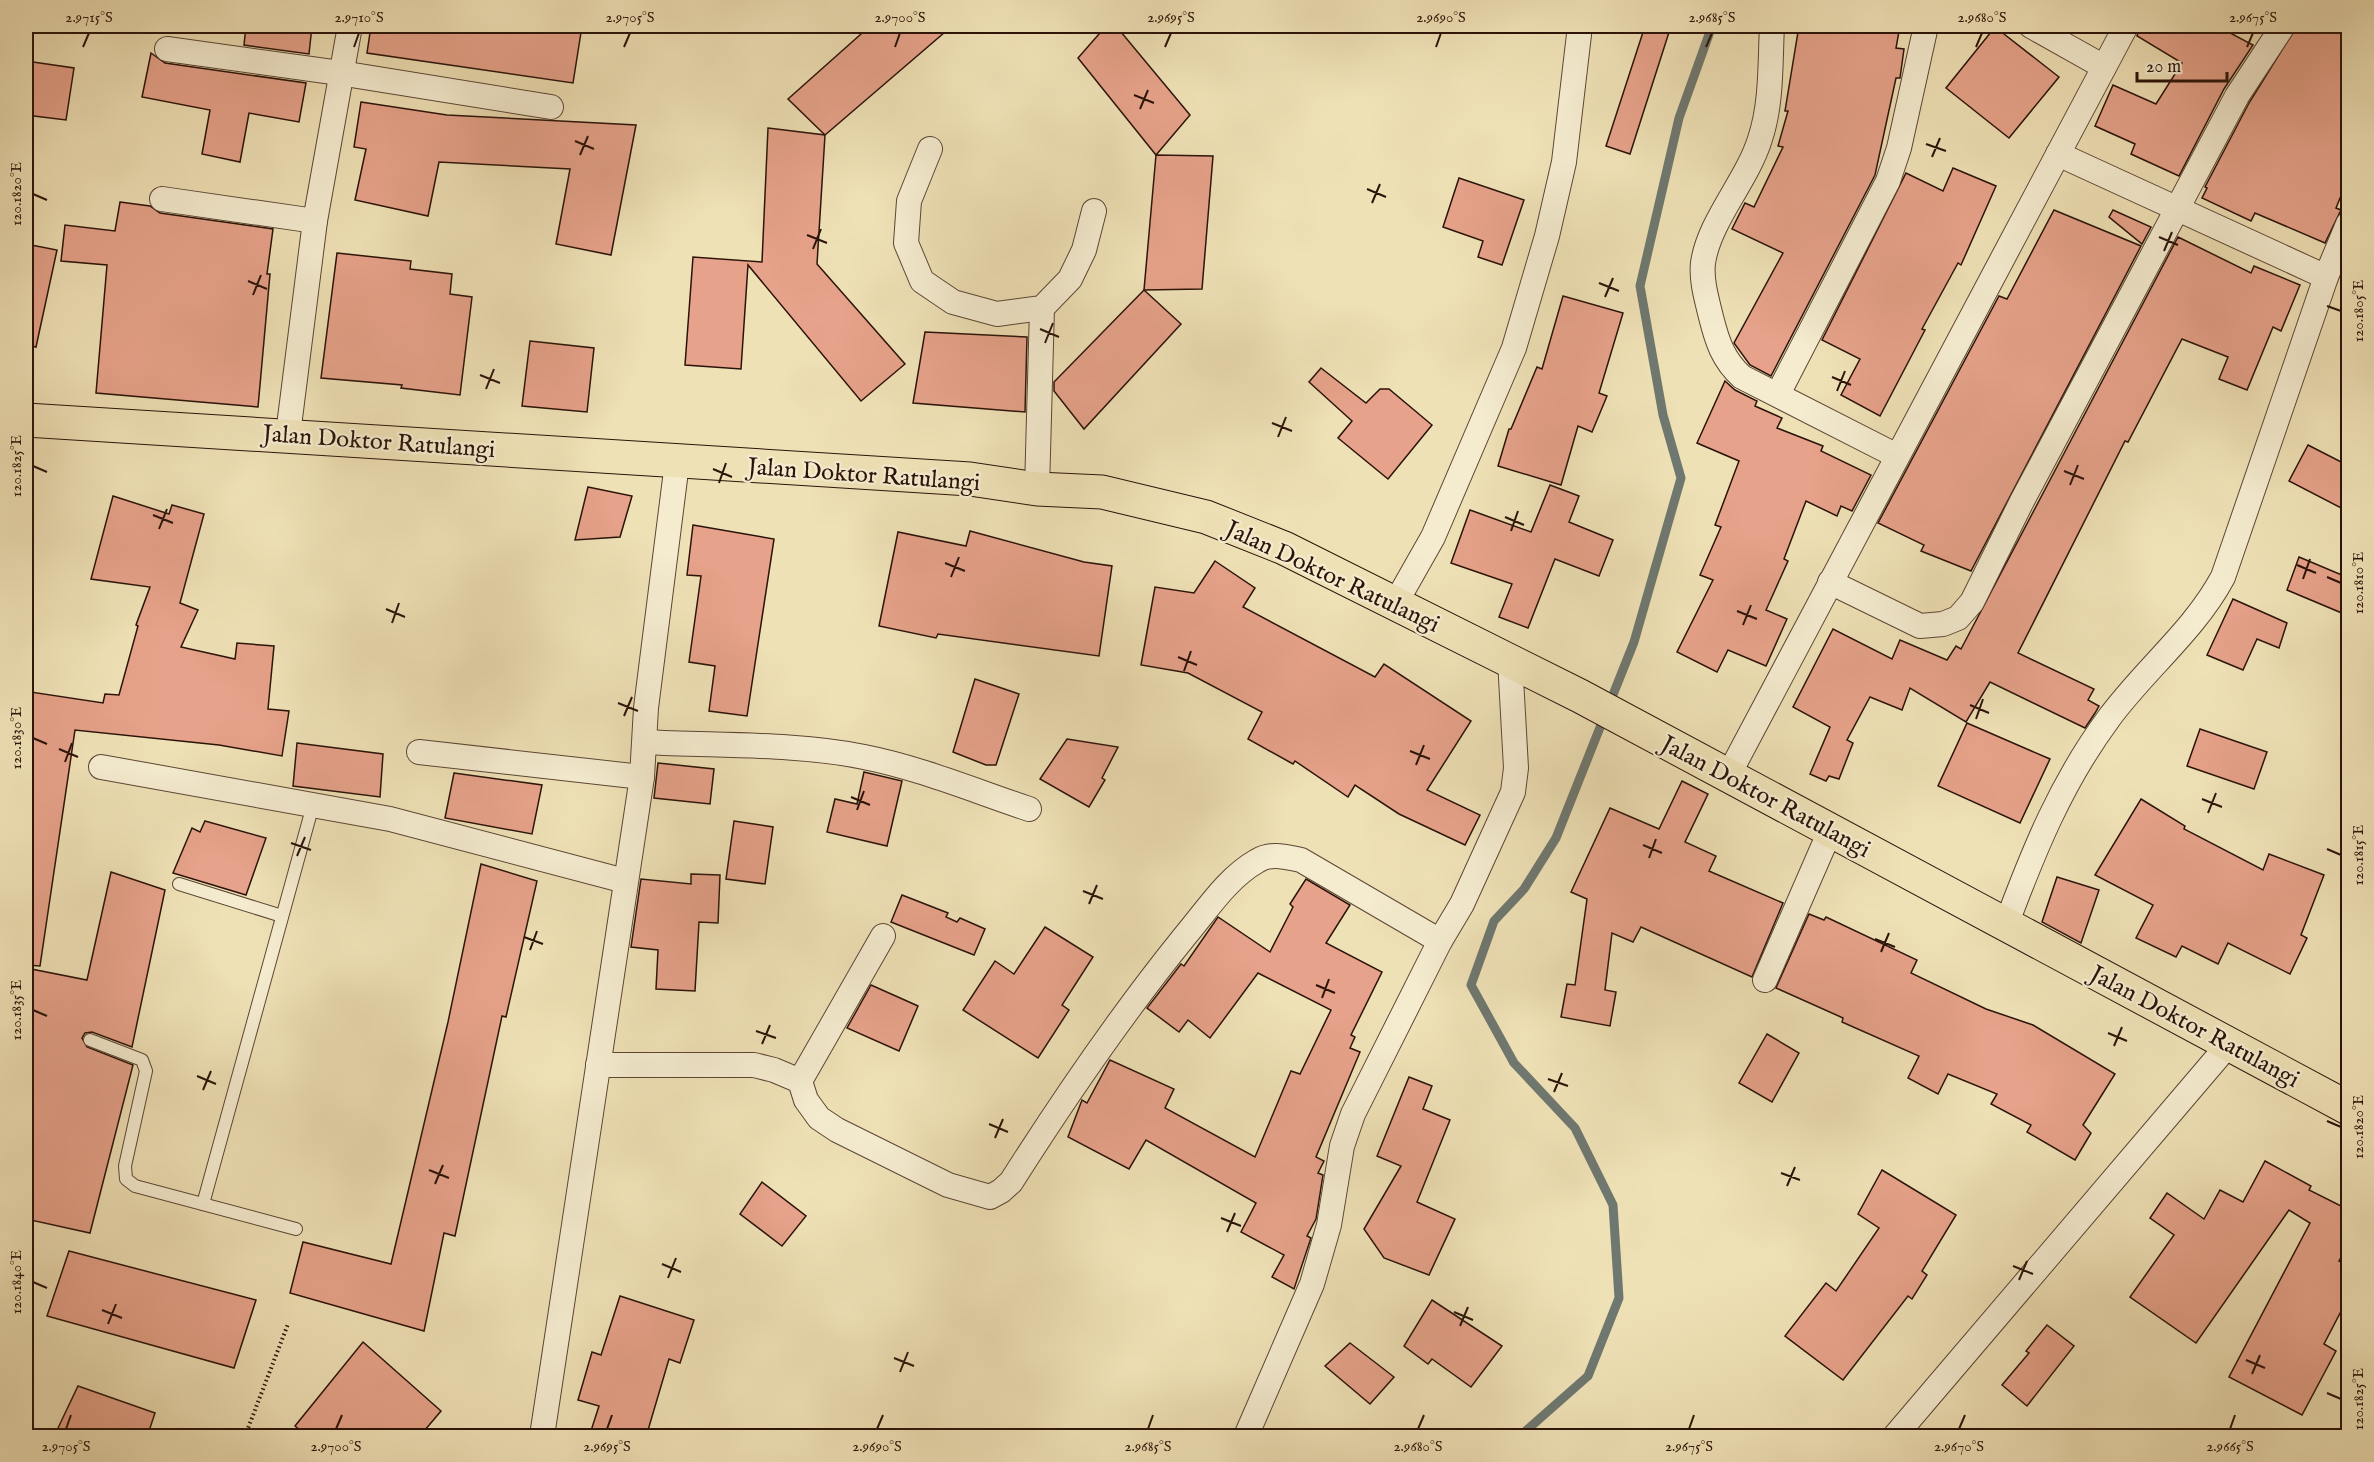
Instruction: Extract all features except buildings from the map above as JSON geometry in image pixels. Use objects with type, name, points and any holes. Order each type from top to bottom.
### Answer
[{"type":"highway","name":"Jalan Doktor Ratulangi","points":[[26,420],[288,434],[677,463],[970,479],[1037,489],[1102,492],[1206,516],[1284,548],[1580,696],[2349,1108]]},
{"type":"street","points":[[288,434],[315,221],[350,26]]},
{"type":"street","points":[[1395,604],[1433,537],[1514,348],[1548,236],[1564,162],[1580,26]]},
{"type":"street","points":[[1772,26],[1768,108],[1761,138],[1750,167],[1708,244],[1703,264],[1703,281],[1718,345],[1729,366],[1742,377],[1897,456]]},
{"type":"street","points":[[1778,394],[1888,181],[1899,148],[1926,26]]},
{"type":"street","points":[[2031,26],[2103,67]]},
{"type":"street","points":[[1728,776],[2126,26]]},
{"type":"street","points":[[1830,582],[1920,626],[1943,624],[1958,618],[1972,602],[2021,503],[2237,96],[2283,26]]},
{"type":"street","points":[[167,49],[340,73],[551,107]]},
{"type":"street","points":[[930,149],[909,201],[906,243],[922,281],[953,302],[997,314],[1042,308],[1070,279],[1084,250],[1094,211]]},
{"type":"street","points":[[2058,154],[2326,277]]},
{"type":"street","points":[[162,199],[315,221]]},
{"type":"street","points":[[2006,925],[2045,825],[2082,759],[2138,682],[2202,613],[2223,577],[2326,277],[2349,224]]},
{"type":"street","points":[[1037,489],[1042,308]]},
{"type":"street","points":[[542,1437],[642,777],[646,708],[677,463]]},
{"type":"street","points":[[1246,1437],[1312,1284],[1329,1225],[1342,1146],[1353,1114],[1440,941],[1462,904],[1513,792],[1516,768],[1510,660]]},
{"type":"street","points":[[645,742],[808,750],[863,756],[921,772],[1029,809]]},
{"type":"street","points":[[419,752],[642,777]]},
{"type":"street","points":[[101,767],[390,819],[625,881]]},
{"type":"street","points":[[1764,980],[1830,831]]},
{"type":"street","points":[[883,936],[800,1081],[806,1100],[819,1118],[837,1130],[948,1185],[990,1197],[1011,1182],[1074,1083],[1143,989],[1227,885],[1259,859],[1277,855],[1301,860],[1440,941]]},
{"type":"street","points":[[1895,1437],[2229,1044]]},
{"type":"street","points":[[598,1065],[754,1065],[774,1070],[800,1081]]},
{"type":"lane","points":[[203,1204],[313,805]]},
{"type":"lane","points":[[179,884],[282,916]]},
{"type":"lane","points":[[90,1040],[133,1054],[142,1060],[146,1071],[125,1166],[126,1179],[135,1186],[296,1229]]},
{"type":"path","points":[[245,1437],[288,1324]]},
{"type":"waterway","points":[[1520,1436],[1588,1376],[1619,1298],[1613,1205],[1575,1128],[1514,1063],[1471,985],[1494,921],[1524,889],[1556,838],[1634,642],[1681,478],[1663,415],[1640,286],[1679,118],[1712,26]]}]
